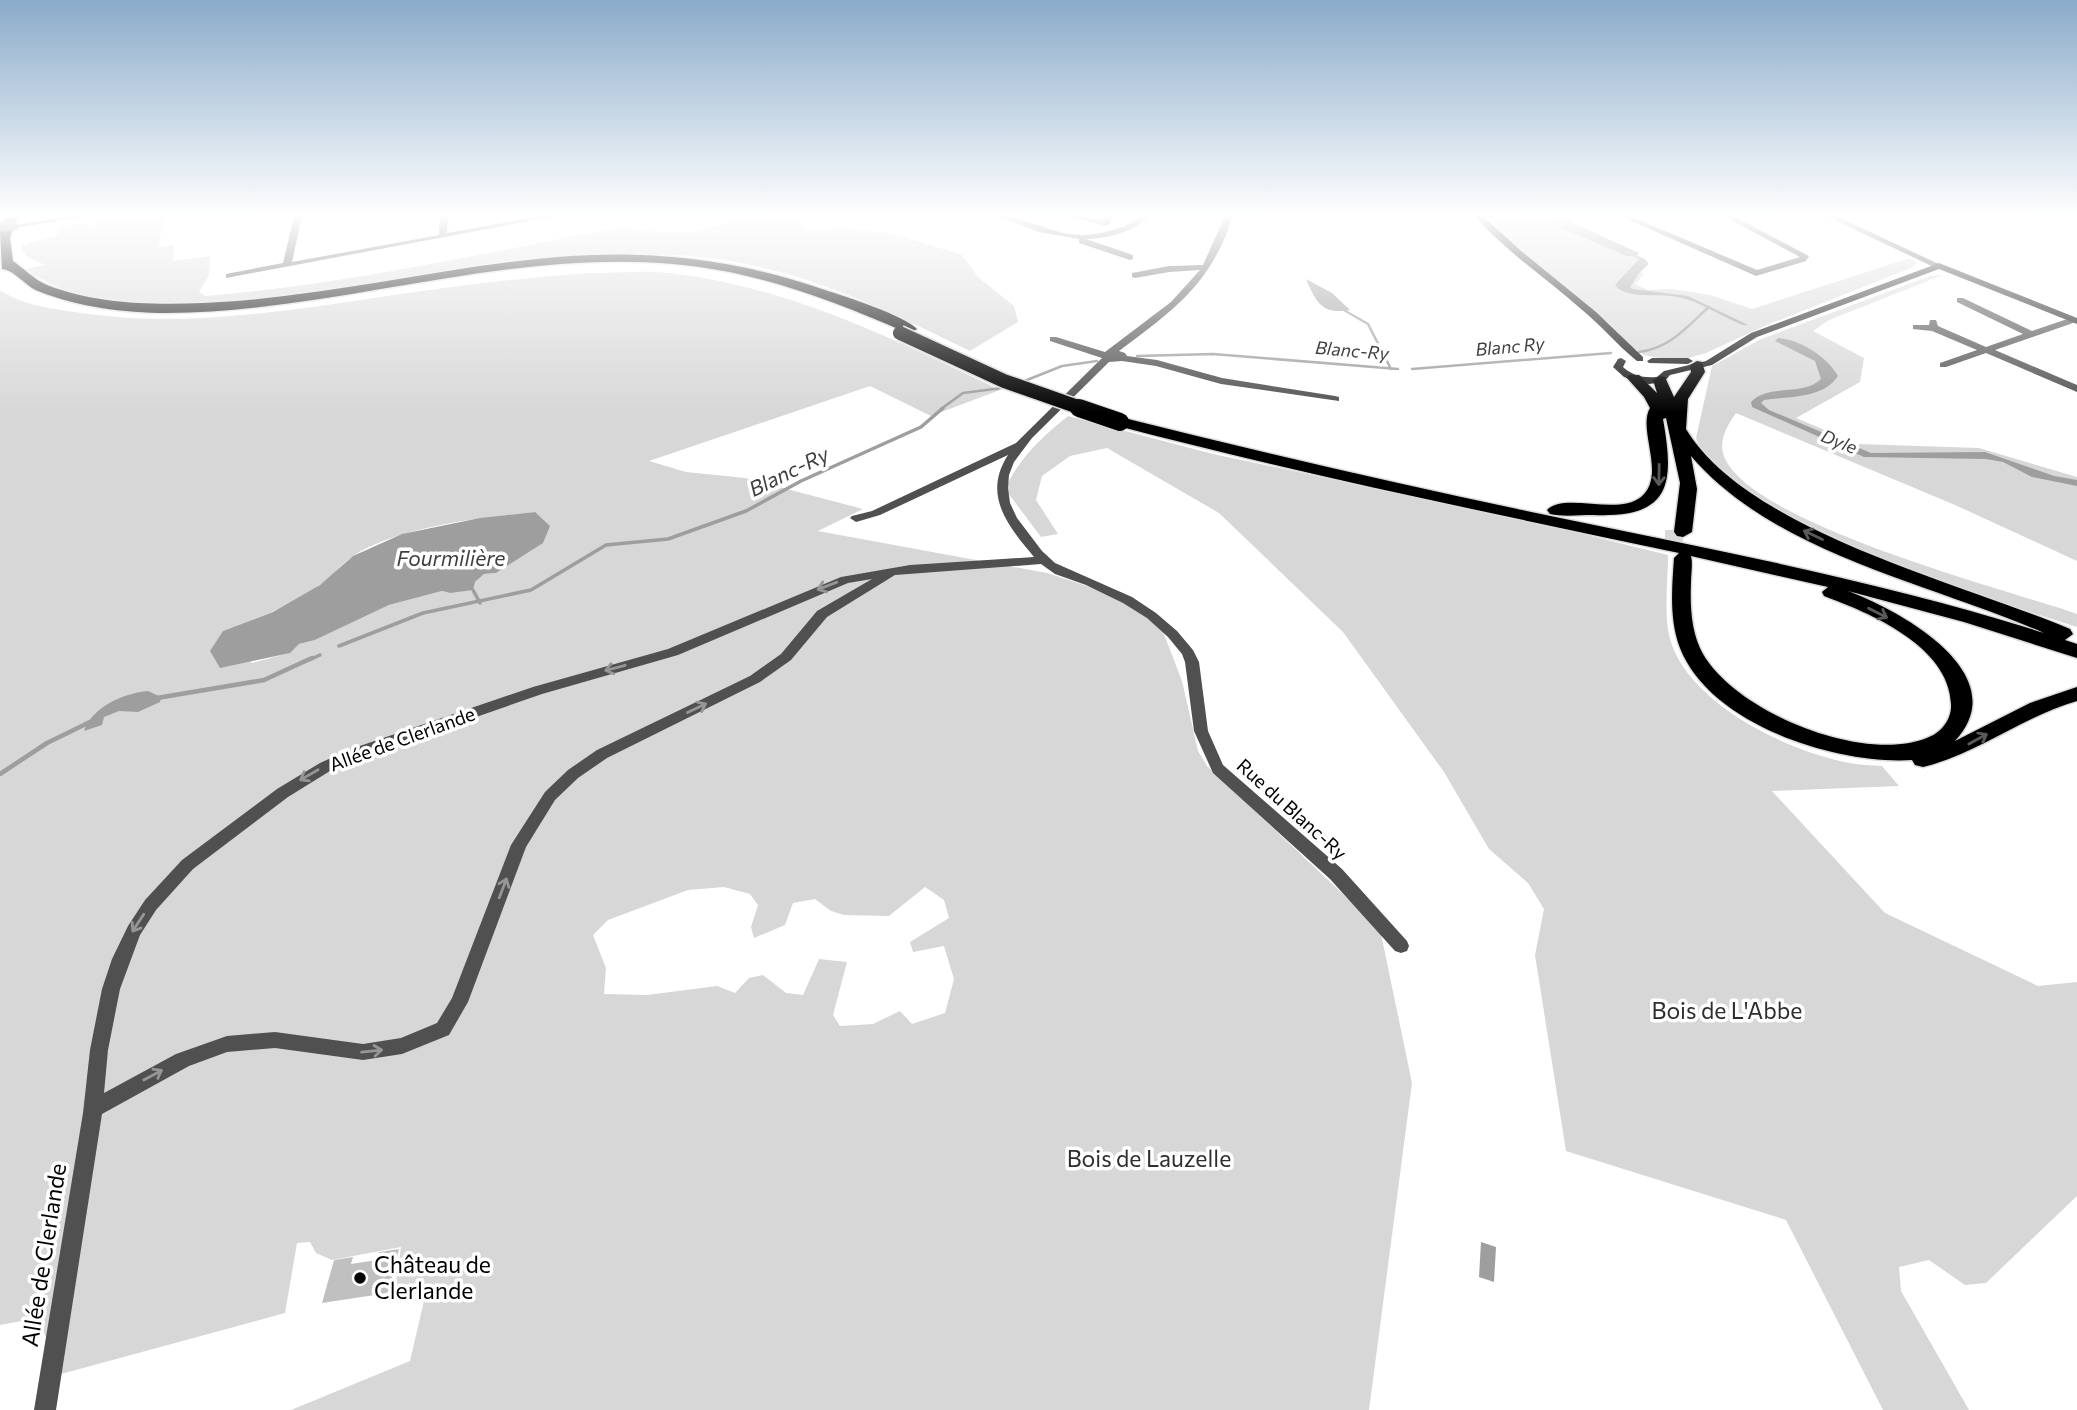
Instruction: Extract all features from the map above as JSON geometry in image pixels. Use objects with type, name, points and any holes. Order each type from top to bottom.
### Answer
[{"type":"highway","points":[[19,282],[44,299],[92,309],[162,314],[208,313],[293,305],[451,282]]},
{"type":"highway","points":[[30,282],[55,294],[103,303],[166,308],[295,299],[414,282]]},
{"type":"highway","points":[[766,282],[905,331]]},
{"type":"highway","points":[[795,282],[846,300],[1029,391],[1123,419],[1279,462],[1722,556],[1916,602],[2077,650]]},
{"type":"highway","points":[[1697,365],[1698,372],[1682,391],[1675,421],[1690,446],[1716,476],[1774,515],[1837,547],[1935,586],[2036,620],[2070,637]]},
{"type":"highway","points":[[1634,378],[1651,395],[1672,449],[1679,531],[1689,487],[1664,377]]},
{"type":"highway","points":[[1556,510],[1633,509],[1654,495],[1659,485],[1659,444],[1654,415],[1657,408]]},
{"type":"highway","points":[[1123,419],[1819,566],[2070,637]]},
{"type":"highway","points":[[1685,512],[1716,476]]},
{"type":"highway","points":[[1722,556],[1844,597],[1904,626],[1933,648],[1950,668],[1960,689],[1962,709],[1955,727],[1938,742],[1913,750],[1858,751],[1791,732],[1739,703],[1697,662],[1689,644],[1681,606],[1678,558],[1674,634],[1680,656],[1722,701],[1751,721],[1816,750],[1848,758],[1882,761],[1940,756],[1967,746],[2034,708],[2077,694]]},
{"type":"main road","points":[[1546,282],[1578,309],[1610,343],[1621,361]]},
{"type":"main road","points":[[1554,282],[1640,359]]},
{"type":"main road","points":[[1621,361],[1618,367],[1621,371],[1634,378],[1664,377],[1709,363],[1754,335],[1897,282]]},
{"type":"main road","points":[[1979,282],[2075,320]]},
{"type":"main road","points":[[1652,362],[1690,361],[1723,353]]},
{"type":"main road","points":[[1621,361],[1640,359],[1652,362],[1662,367],[1664,377]]},
{"type":"street","name":"Rue du Blanc-Ry","points":[[1196,282],[1018,446],[1003,473],[1003,499],[1007,514],[1044,560],[1055,569],[1100,586],[1133,604],[1162,624],[1180,642],[1193,666],[1200,725],[1207,748],[1218,769],[1336,874],[1401,946]]},
{"type":"street","points":[[1960,300],[2030,334]]},
{"type":"street","points":[[1943,365],[2075,320]]},
{"type":"street","points":[[1916,327],[1934,325],[2077,389]]},
{"type":"street","points":[[1053,339],[1221,381],[1335,399]]},
{"type":"street","name":"Rue du Blanc-Ry","points":[[856,518],[876,513],[1018,446]]},
{"type":"street","name":"Allée de Clerlande","points":[[45,1410],[112,978],[119,958],[141,918],[165,887],[187,865],[298,781],[336,761],[538,690],[680,650],[839,582],[893,572],[1044,560]]},
{"type":"street","name":"Allée de Clerlande","points":[[93,1108],[183,1060],[227,1044],[275,1040],[363,1052],[402,1046],[443,1029],[459,1002],[519,845],[550,796],[573,774],[602,754],[755,679],[786,657],[822,614],[893,572]]},
{"type":"green space","points":[[52,282],[205,282],[199,292],[205,296],[327,282],[385,282],[252,300],[185,304],[122,301],[68,290]]},
{"type":"green space","name":"Bois de Lauzelle","points":[[496,282],[721,282],[798,302],[839,317],[1000,390],[931,416],[870,386],[649,461],[686,472],[745,478],[863,509],[818,531],[1047,573],[1109,593],[1160,624],[1182,681],[1198,751],[1207,766],[1380,929],[1412,1083],[1369,1410],[291,1410],[410,1361],[426,1292],[394,1295],[401,1247],[332,1260],[316,1253],[310,1242],[297,1243],[285,1313],[61,1374],[38,1318],[0,1325],[0,290],[27,302],[55,309],[164,319],[253,314]],"holes":[[[535,512],[506,566],[496,573],[484,574],[475,582],[450,593],[442,591],[389,605],[315,640],[299,644],[289,653],[252,663],[223,631],[261,617],[309,593],[353,556],[393,537],[441,525]],[[724,887],[750,894],[758,905],[751,927],[754,938],[785,925],[793,903],[815,899],[831,911],[844,915],[889,916],[925,887],[944,900],[949,918],[910,942],[913,952],[944,946],[954,979],[945,1013],[912,1024],[900,1011],[873,1024],[840,1026],[833,1015],[847,962],[819,959],[803,995],[786,993],[763,975],[749,978],[735,993],[717,986],[647,995],[604,994],[606,968],[593,935],[608,920],[688,890]]]},
{"type":"green space","points":[[812,282],[984,282],[1014,306],[1018,322],[970,351],[891,313]]},
{"type":"green space","points":[[1559,282],[1637,282],[1635,284],[1648,290],[1672,289],[1710,295],[1752,309],[1836,282],[1876,282],[1689,358],[1644,355]]},
{"type":"green space","points":[[1914,282],[1926,282],[1829,320],[1813,331],[1864,358],[1860,382],[1796,418],[1858,444],[1979,448],[2077,477],[2077,561],[1955,505],[1736,413],[1728,425],[1722,447],[1736,474],[1770,500],[1819,525],[1877,549],[2077,614],[2077,627],[1987,598],[1867,553],[1808,527],[1756,498],[1717,469],[1696,438],[1712,366],[1761,339]]},
{"type":"green space","name":"Bois de L'Abbe","points":[[1068,416],[1213,454],[1534,522],[1668,555],[1666,606],[1669,635],[1679,659],[1695,682],[1742,720],[1769,735],[1825,757],[1854,764],[1882,766],[1899,786],[1772,791],[1885,913],[2038,986],[2077,982],[2077,1196],[1986,1283],[1965,1285],[1929,1260],[1899,1267],[1901,1291],[1969,1410],[1883,1410],[1786,1220],[1566,1151],[1535,955],[1544,909],[1528,883],[1489,849],[1444,772],[1343,632],[1219,513],[1107,448],[1070,456],[1042,476],[1036,500],[1058,534],[1041,537],[1005,489],[1017,467],[1032,449]]},
{"type":"water","points":[[1307,282],[1332,293],[1350,310],[1327,309],[1313,295]]},
{"type":"water","points":[[1618,282],[1633,282],[1630,287],[1633,289],[1688,296],[1748,325],[1681,298],[1633,294],[1615,285]]},
{"type":"water","name":"Dyle","points":[[1778,338],[1812,350],[1827,362],[1838,376],[1824,389],[1815,393],[1764,400],[1761,403],[1769,410],[1871,453],[1985,452],[2054,476],[2077,480],[2077,486],[2032,477],[2003,462],[1986,459],[1864,457],[1752,407],[1751,402],[1758,396],[1805,388],[1821,379],[1815,361],[1775,341]]},
{"type":"water","name":"Fourmilière","points":[[535,512],[550,526],[543,543],[496,573],[484,574],[475,582],[473,590],[450,593],[442,591],[389,605],[315,640],[299,644],[290,653],[220,668],[210,651],[223,631],[273,612],[320,585],[353,556],[402,534],[480,518]]},
{"type":"water","points":[[148,691],[161,697],[160,702],[138,712],[119,711],[104,717],[102,725],[84,731],[88,722],[101,708],[119,698]]},
{"type":"water","points":[[1481,1242],[1496,1247],[1494,1282],[1479,1277]]},
{"type":"building","name":"Château de Clerlande","points":[[399,1249],[388,1293],[322,1303],[334,1260],[353,1257],[351,1264],[377,1260],[379,1252]]},
{"type":"waterway","points":[[1639,352],[1669,341],[1709,307]]},
{"type":"waterway","points":[[1342,309],[1368,324],[1391,368]]},
{"type":"waterway","name":"Blanc Ry","points":[[1412,369],[1611,353]]},
{"type":"waterway","name":"Blanc-Ry","points":[[1137,356],[1213,354],[1391,368]]},
{"type":"waterway","name":"Blanc-Ry","points":[[1022,382],[1062,366],[1097,361]]},
{"type":"waterway","name":"Blanc-Ry","points":[[1391,368],[1398,369]]},
{"type":"waterway","name":"Blanc-Ry","points":[[941,409],[963,393],[1010,387]]},
{"type":"waterway","name":"Blanc-Ry","points":[[479,601],[531,590],[606,545],[668,539],[746,511],[801,481],[921,427],[943,408]]},
{"type":"waterway","points":[[473,590],[479,601]]},
{"type":"waterway","points":[[339,646],[423,613],[479,601]]},
{"type":"waterway","points":[[309,660],[320,655]]},
{"type":"waterway","points":[[157,698],[264,680],[312,658]]},
{"type":"waterway","points":[[0,774],[47,743],[90,722]]},
{"type":"tunnel","points":[[1674,530],[1674,557]]},
{"type":"place","name":"Château de Clerlande","points":[[360,1278]]}]
